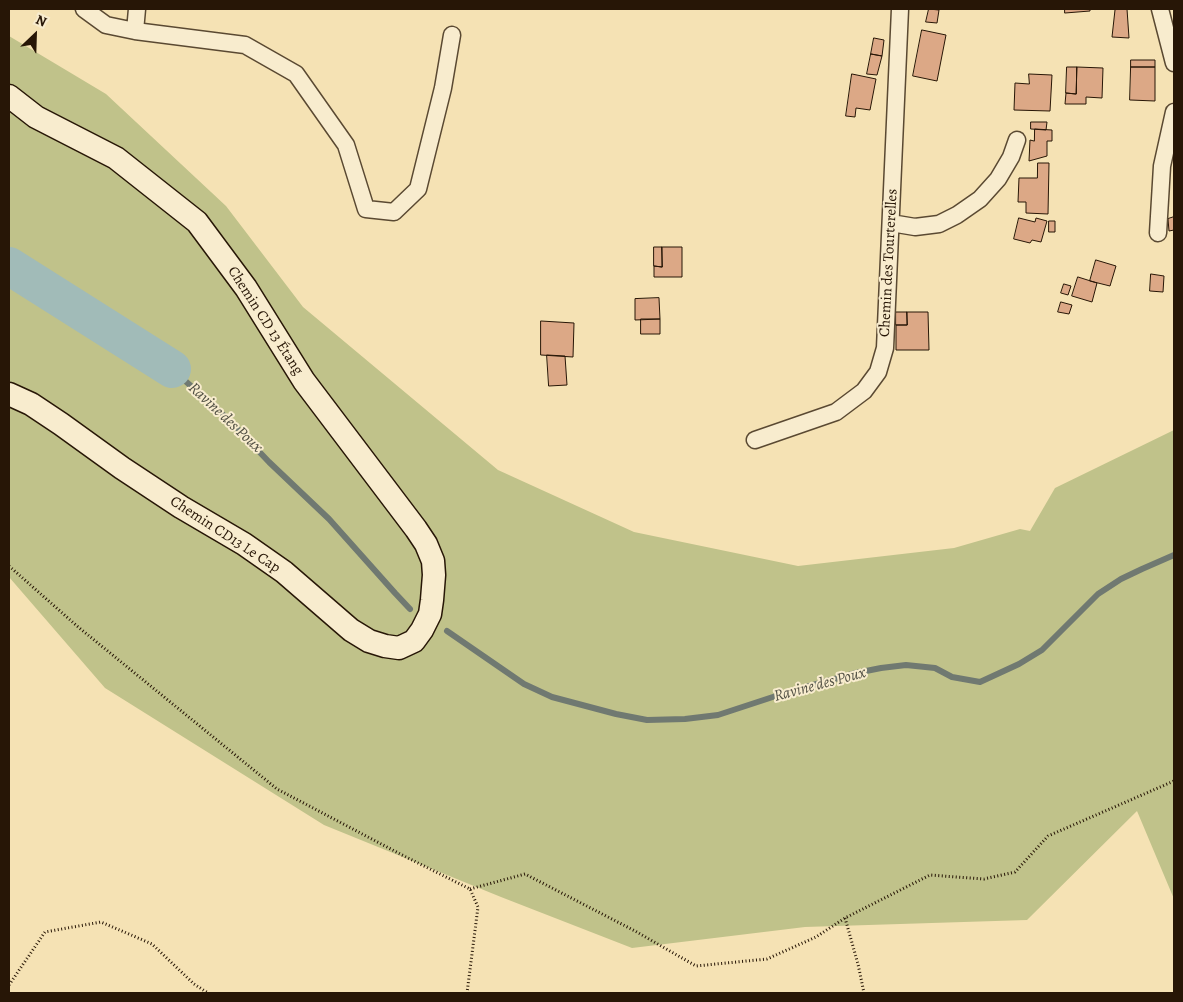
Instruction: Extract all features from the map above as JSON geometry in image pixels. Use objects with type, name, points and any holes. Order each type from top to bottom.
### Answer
[{"type":"main road","name":"Chemin CD 13 Étang","points":[[9,96],[36,117],[116,158],[197,222],[246,288],[304,381],[406,514],[426,544],[433,561],[434,575],[430,614]]},
{"type":"main road","name":"Chemin CD13 Le Cap","points":[[9,394],[31,404],[181,507],[244,544],[284,572],[351,630],[370,641],[399,648],[414,641],[430,614]]},
{"type":"street","points":[[84,9],[106,25],[135,31],[245,45],[296,74],[346,145],[366,210],[394,212],[418,189],[443,88],[452,35]]},
{"type":"street","points":[[135,31],[137,9]]},
{"type":"street","name":"Chemin des Tourterelles","points":[[755,440],[836,412],[864,391],[878,372],[885,348],[900,9]]},
{"type":"street","points":[[1160,9],[1174,64]]},
{"type":"street","points":[[1158,233],[1162,166],[1174,112]]},
{"type":"street","points":[[892,223],[916,227],[939,224],[957,215],[980,199],[998,179],[1017,140]]},
{"type":"path","points":[[9,568],[277,789],[470,889],[478,906],[467,993]]},
{"type":"path","points":[[470,889],[526,874],[635,931],[696,966],[767,959],[816,937],[844,918],[930,875],[984,879],[1015,872],[1048,836],[1174,781]]},
{"type":"path","points":[[844,918],[858,964],[864,993]]},
{"type":"path","points":[[9,985],[45,932],[100,922],[152,944],[194,984],[208,993]]},
{"type":"green space","points":[[9,36],[106,94],[226,206],[303,307],[498,470],[634,532],[798,566],[954,548],[1020,529],[1030,531],[1055,488],[1174,430],[1174,899],[1137,811],[1027,920],[805,927],[632,948],[324,825],[105,688],[9,577]]},
{"type":"building","points":[[929,9],[939,10],[937,23],[926,22]]},
{"type":"building","points":[[1065,9],[1090,9],[1090,11],[1065,13]]},
{"type":"building","points":[[1127,9],[1129,38],[1112,37],[1115,10]]},
{"type":"building","points":[[922,30],[946,35],[937,81],[913,76]]},
{"type":"building","points":[[874,38],[884,40],[882,56],[871,54]]},
{"type":"building","points":[[871,54],[882,56],[877,75],[867,74]]},
{"type":"building","points":[[1131,60],[1155,60],[1155,67],[1131,67]]},
{"type":"building","points":[[1067,67],[1077,67],[1076,94],[1066,93]]},
{"type":"building","points":[[1077,67],[1103,68],[1102,98],[1086,97],[1086,104],[1065,104],[1066,93],[1076,94]]},
{"type":"building","points":[[1131,67],[1155,67],[1155,101],[1130,100]]},
{"type":"building","points":[[852,74],[876,79],[870,110],[856,108],[855,117],[846,116]]},
{"type":"building","points":[[1029,74],[1052,75],[1050,111],[1014,110],[1015,83],[1029,84]]},
{"type":"building","points":[[1031,122],[1047,122],[1046,130],[1031,129]]},
{"type":"building","points":[[1035,129],[1052,130],[1052,141],[1047,141],[1047,156],[1029,161],[1030,140],[1034,141]]},
{"type":"building","points":[[1038,163],[1049,163],[1048,214],[1026,213],[1026,202],[1018,202],[1019,178],[1037,178]]},
{"type":"building","points":[[1174,217],[1174,230],[1169,231],[1168,219]]},
{"type":"building","points":[[1019,218],[1035,222],[1036,218],[1047,221],[1041,242],[1032,240],[1030,243],[1014,239]]},
{"type":"building","points":[[1049,221],[1055,221],[1055,232],[1049,232]]},
{"type":"building","points":[[654,247],[662,247],[662,267],[654,266]]},
{"type":"building","points":[[662,247],[682,247],[682,277],[654,277],[654,266],[662,267]]},
{"type":"building","points":[[1096,260],[1116,266],[1110,286],[1090,281]]},
{"type":"building","points":[[1151,274],[1164,276],[1163,292],[1150,291]]},
{"type":"building","points":[[1078,277],[1097,283],[1092,302],[1072,296]]},
{"type":"building","points":[[1064,284],[1071,286],[1068,295],[1061,293]]},
{"type":"building","points":[[659,298],[660,319],[635,320],[635,299]]},
{"type":"building","points":[[1061,302],[1072,305],[1069,314],[1058,312]]},
{"type":"building","points":[[896,312],[907,312],[907,325],[896,325]]},
{"type":"building","points":[[907,312],[928,312],[929,350],[896,350],[896,325],[907,325]]},
{"type":"building","points":[[641,319],[660,319],[660,334],[641,334]]},
{"type":"building","points":[[541,321],[574,323],[573,357],[541,355]]},
{"type":"building","points":[[547,355],[565,356],[567,385],[549,386]]},
{"type":"waterway","name":"Ravine des Poux","points":[[9,266],[172,369]]},
{"type":"waterway","name":"Ravine des Poux","points":[[172,369],[231,422],[269,462],[329,519],[410,609]]},
{"type":"waterway","name":"Ravine des Poux","points":[[447,631],[524,684],[552,697],[647,720],[685,719],[718,715],[788,692],[881,668],[906,665],[935,668],[952,677],[980,682],[1019,664],[1042,650],[1098,594],[1121,579],[1174,555]]}]
